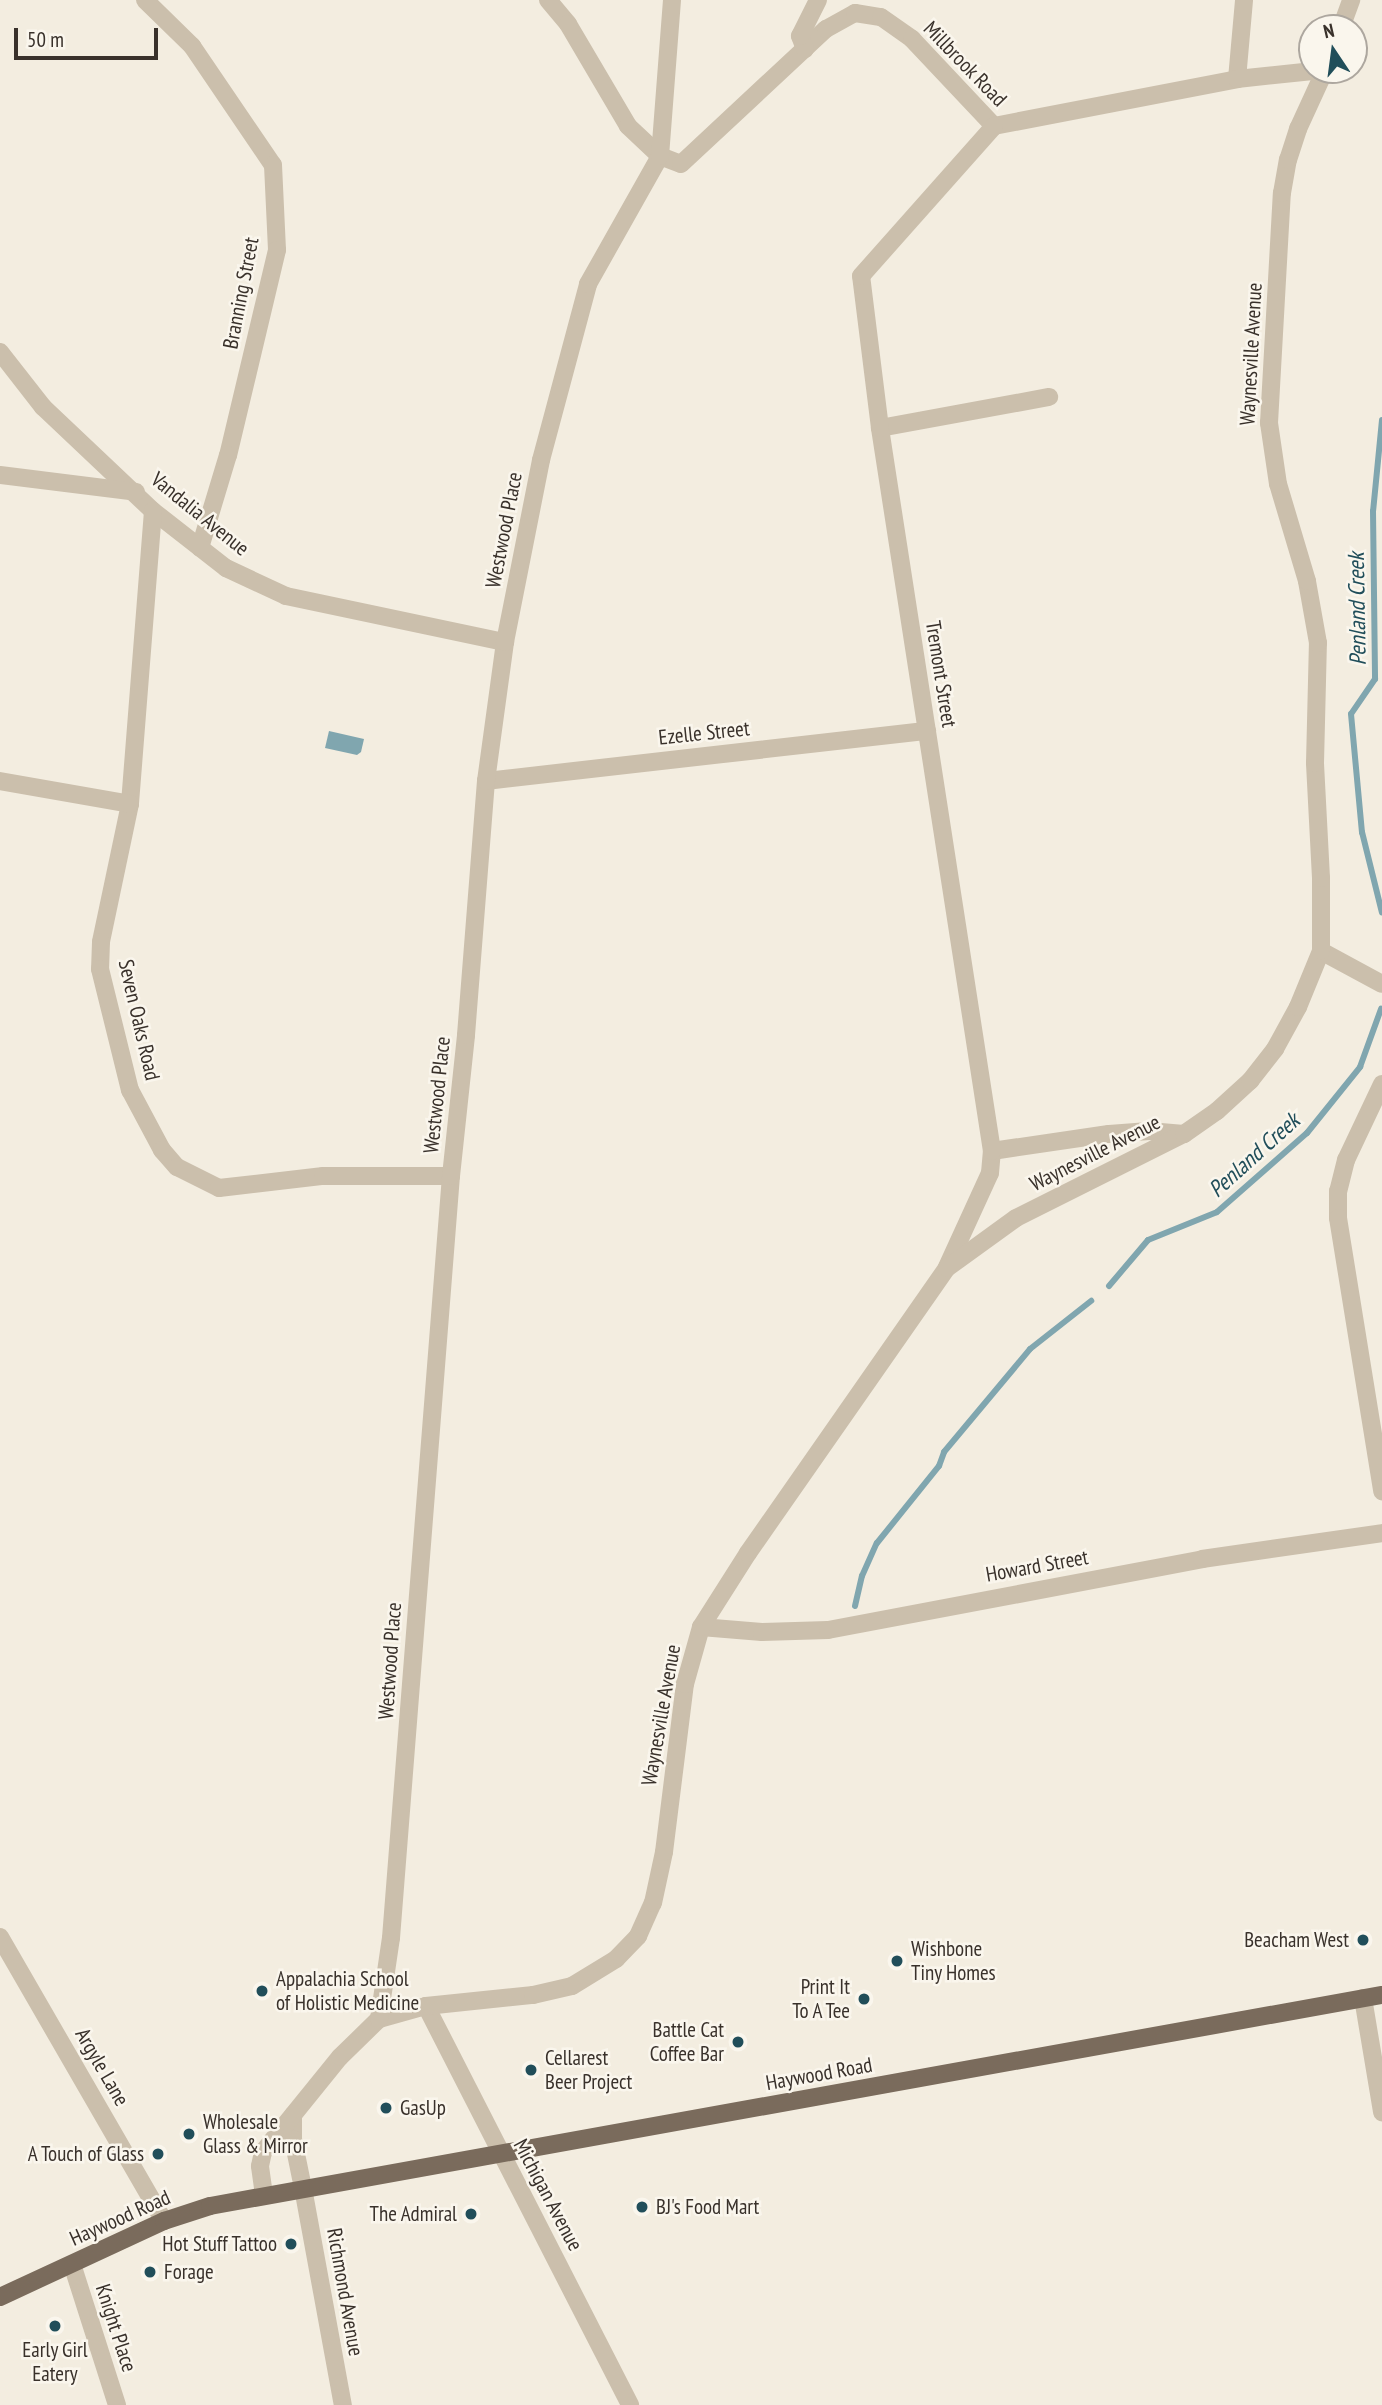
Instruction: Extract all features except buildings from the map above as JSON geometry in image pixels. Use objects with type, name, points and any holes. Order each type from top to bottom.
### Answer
[{"type":"main road","name":"Haywood Road","points":[[0,2297],[164,2221],[210,2206],[1382,1995]]},
{"type":"street","name":"Branning Street","points":[[145,0],[192,46],[273,165],[277,250],[228,455],[200,548]]},
{"type":"street","points":[[548,0],[568,24],[628,126],[660,156]]},
{"type":"street","name":"Westwood Place","points":[[379,2019],[391,1938],[451,1176],[466,1035],[486,781],[505,642],[541,460],[588,284],[660,156],[672,0]]},
{"type":"street","points":[[805,49],[800,36],[818,0]]},
{"type":"street","points":[[1237,79],[1244,0]]},
{"type":"street","name":"Millbrook Road","points":[[660,156],[681,164],[805,49],[845,8],[873,14],[912,39],[994,126],[1237,79],[1298,73]]},
{"type":"street","name":"Waynesville Avenue","points":[[379,2019],[426,2006],[533,1995],[572,1986],[617,1959],[638,1936],[653,1903],[664,1852],[685,1684],[701,1627],[747,1553],[947,1268],[1016,1218],[1184,1133],[1217,1111],[1250,1082],[1275,1049],[1298,1007],[1321,951],[1321,878],[1315,763],[1318,643],[1307,581],[1278,484],[1269,423],[1282,193],[1287,160],[1318,84]]},
{"type":"street","name":"Tremont Street","points":[[947,1268],[986,1184],[992,1151],[880,428],[861,276],[994,126]]},
{"type":"street","name":"Vandalia Avenue","points":[[0,352],[43,407],[136,492],[153,511],[226,568],[286,596],[505,642]]},
{"type":"street","points":[[880,428],[1049,397]]},
{"type":"street","points":[[0,475],[136,492]]},
{"type":"street","name":"Seven Oaks Road","points":[[153,511],[130,804],[101,942],[100,969],[130,1090],[162,1150],[177,1167],[219,1188],[323,1176],[451,1176]]},
{"type":"street","name":"Ezelle Street","points":[[486,781],[927,731]]},
{"type":"street","points":[[0,781],[130,804]]},
{"type":"street","points":[[1321,951],[1382,984]]},
{"type":"street","points":[[1382,1084],[1346,1160],[1338,1191],[1338,1218],[1382,1491]]},
{"type":"street","points":[[992,1151],[1109,1134],[1149,1131],[1184,1133]]},
{"type":"street","name":"Howard Street","points":[[701,1627],[762,1632],[828,1630],[1202,1559],[1382,1533]]},
{"type":"street","name":"Argyle Lane","points":[[0,1937],[164,2221]]},
{"type":"street","points":[[1363,1998],[1382,2112]]},
{"type":"street","name":"Michigan Avenue","points":[[426,2006],[630,2405]]},
{"type":"street","points":[[264,2195],[260,2166],[263,2152],[358,2038],[379,2019]]},
{"type":"street","points":[[293,2115],[293,2139],[303,2188]]},
{"type":"street","name":"Richmond Avenue","points":[[303,2188],[343,2405]]},
{"type":"street","name":"Knight Place","points":[[72,2264],[117,2405]]},
{"type":"water","points":[[329,731],[364,739],[361,752],[357,755],[325,748]]},
{"type":"waterway","name":"Penland Creek","points":[[1382,420],[1373,511],[1375,679],[1351,714],[1362,832],[1382,913]]},
{"type":"waterway","name":"Penland Creek","points":[[1109,1286],[1148,1240],[1217,1212],[1307,1133],[1360,1067],[1381,1009]]},
{"type":"waterway","name":"Penland Creek","points":[[855,1606],[862,1576],[877,1543],[939,1466],[944,1452],[1030,1349],[1091,1301]]},
{"type":"place","name":"Beacham West","points":[[1363,1940]]},
{"type":"place","name":"Wishbone Tiny Homes","points":[[897,1961]]},
{"type":"place","name":"Appalachia School of Holistic Medicine","points":[[262,1991]]},
{"type":"place","name":"Print It To A Tee","points":[[864,1999]]},
{"type":"place","name":"Battle Cat Coffee Bar","points":[[738,2042]]},
{"type":"place","name":"Cellarest Beer Project","points":[[531,2070]]},
{"type":"place","name":"GasUp","points":[[386,2108]]},
{"type":"place","name":"Wholesale Glass & Mirror","points":[[189,2134]]},
{"type":"place","name":"A Touch of Glass","points":[[158,2154]]},
{"type":"place","name":"BJ's Food Mart","points":[[642,2207]]},
{"type":"place","name":"The Admiral","points":[[471,2214]]},
{"type":"place","name":"Hot Stuff Tattoo","points":[[291,2244]]},
{"type":"place","name":"Forage","points":[[150,2272]]},
{"type":"place","name":"Early Girl Eatery","points":[[55,2326]]}]
